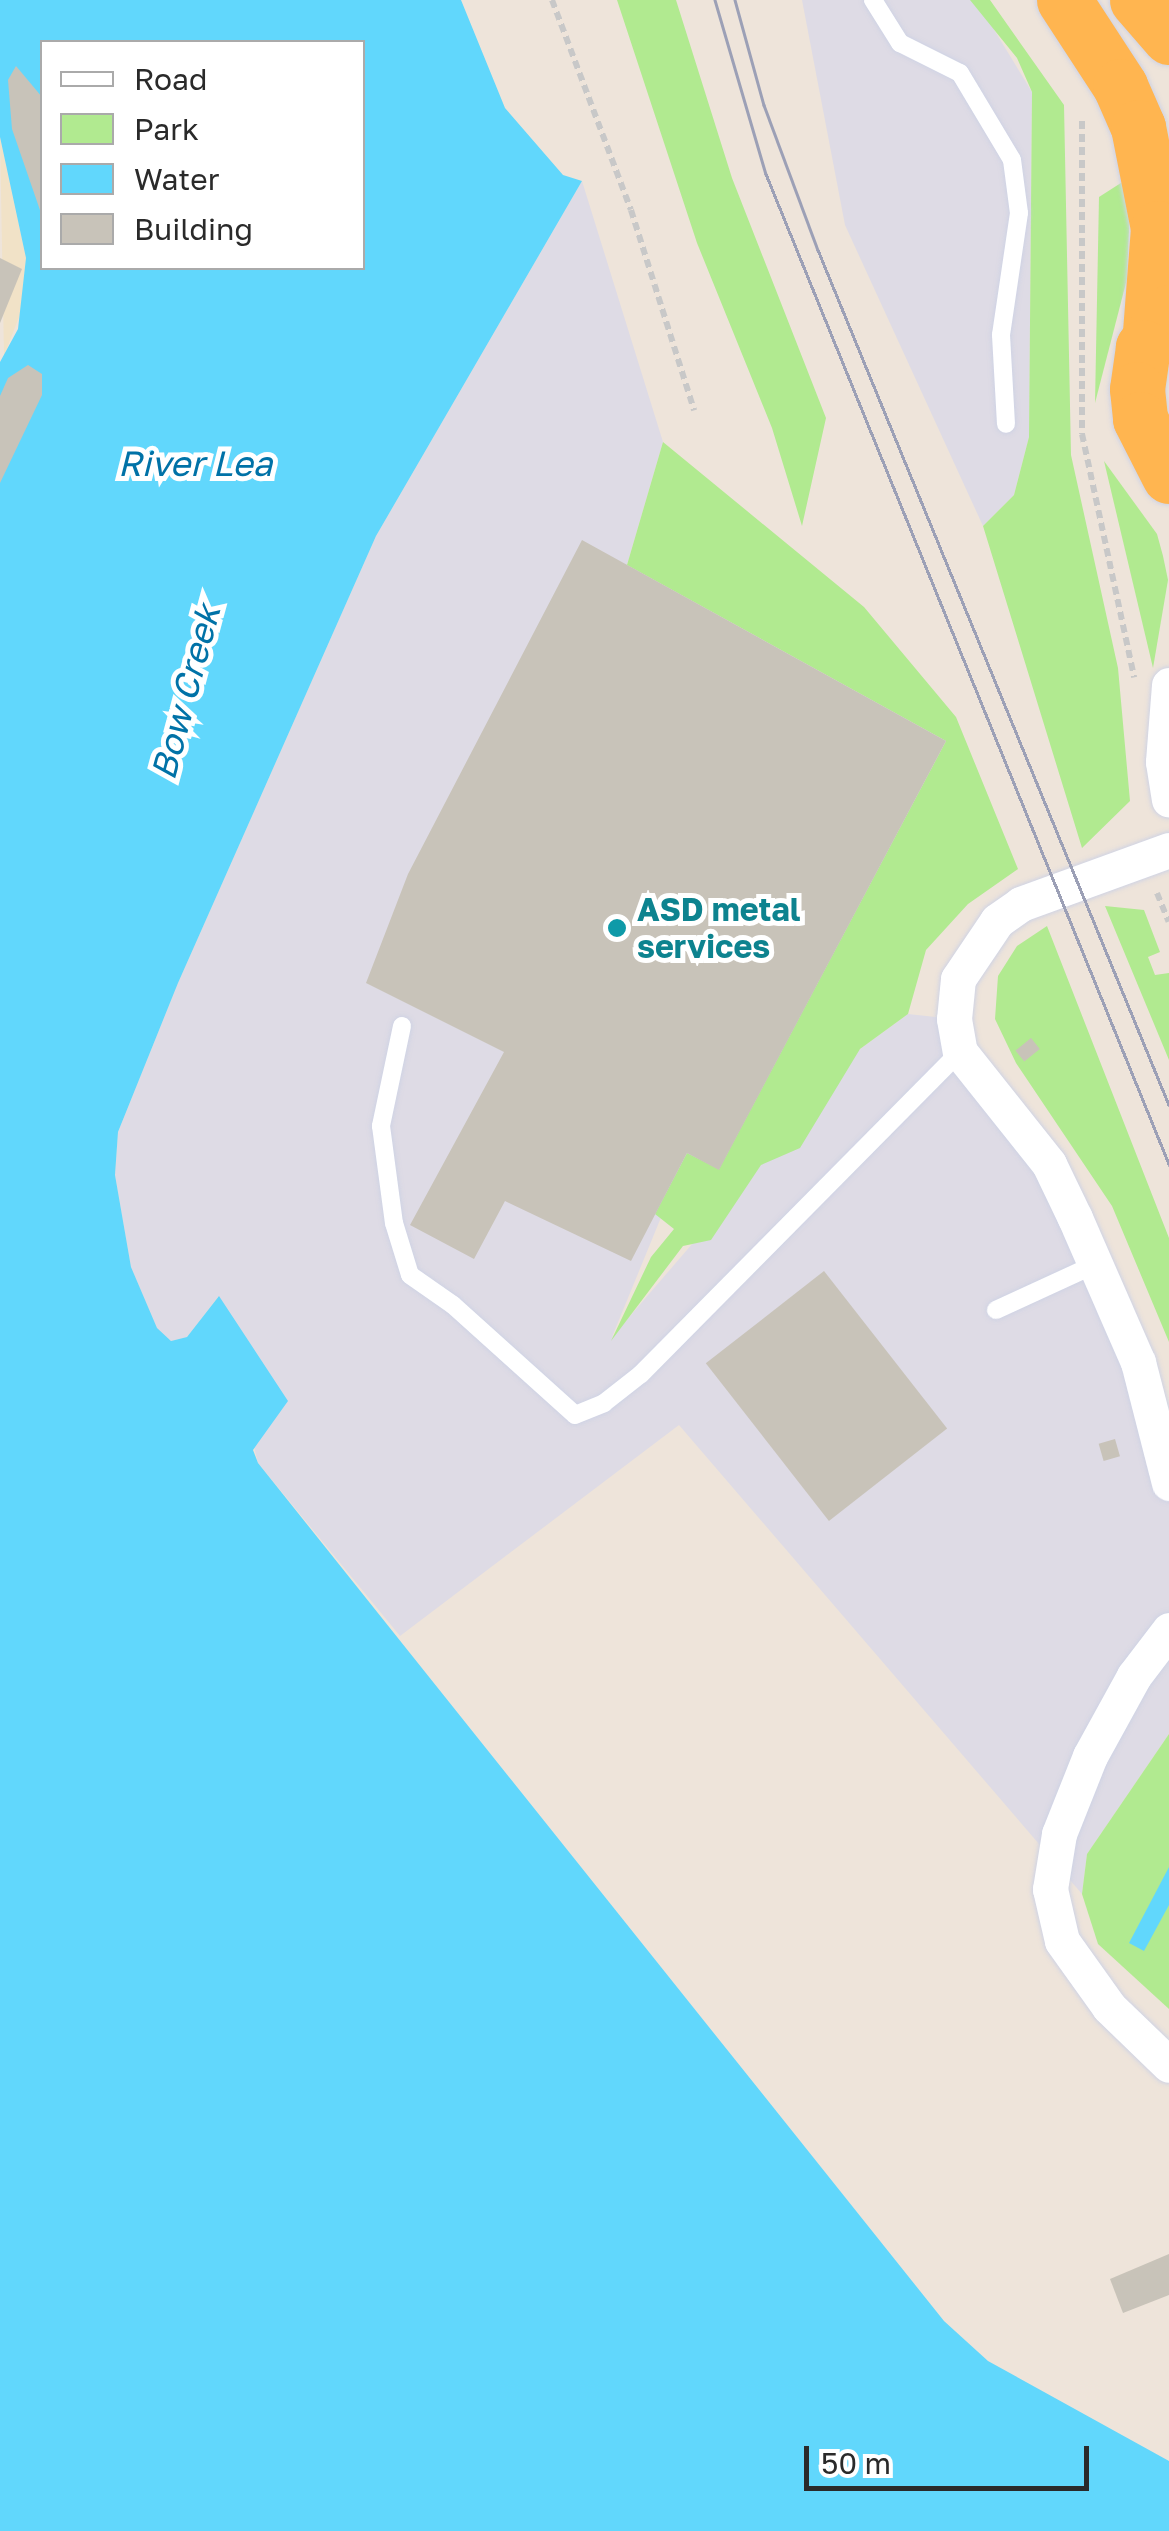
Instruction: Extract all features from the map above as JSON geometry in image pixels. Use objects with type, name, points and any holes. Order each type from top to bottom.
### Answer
[{"type":"highway","points":[[1064,0],[1120,86],[1138,127],[1158,228],[1160,322],[1138,370],[1138,411],[1168,481]]},
{"type":"highway","points":[[1137,0],[1169,37]]},
{"type":"street","points":[[1169,684],[1163,762],[1169,800]]},
{"type":"street","points":[[1169,850],[1021,904],[998,921],[958,979],[954,1020],[960,1052],[1050,1164],[1138,1362],[1169,1483]]},
{"type":"street","points":[[1169,1630],[1134,1676],[1090,1756],[1059,1834],[1050,1889],[1062,1942],[1110,2006],[1169,2065]]},
{"type":"lane","points":[[873,0],[900,43],[960,72],[1012,160],[1018,213],[1001,336],[1006,424]]},
{"type":"lane","points":[[402,1026],[382,1126],[394,1223],[410,1275],[453,1305],[575,1415],[604,1403],[654,1362],[960,1052]]},
{"type":"lane","points":[[996,1310],[1096,1264]]},
{"type":"path","points":[[552,0],[630,210],[694,410]]},
{"type":"path","points":[[1084,129],[1080,403],[1091,479],[1133,672]]},
{"type":"path","points":[[1158,896],[1169,922]]},
{"type":"shaded area","points":[[802,0],[976,0],[1032,92],[1029,437],[1014,495],[983,526],[845,225]]},
{"type":"shaded area","points":[[0,137],[26,258],[24,304],[4,356]]},
{"type":"shaded area","points":[[582,181],[663,442],[627,565],[946,741],[719,1170],[687,1154],[612,1337],[860,1049],[908,1014],[954,1019],[1169,1433],[1169,1734],[1087,1854],[1082,1894],[679,1425],[400,1636],[258,1463],[218,1297],[187,1337],[171,1341],[157,1329],[131,1267],[115,1175],[118,1132],[178,983],[376,536]]},
{"type":"green space","points":[[617,0],[676,0],[732,178],[826,418],[802,526],[772,428],[697,243]]},
{"type":"green space","points":[[970,0],[990,0],[1064,105],[1071,455],[1118,668],[1130,801],[1082,848],[983,526],[1014,495],[1029,437],[1032,92],[1017,58]]},
{"type":"green space","points":[[1124,181],[1130,207],[1127,279],[1095,403],[1099,197]]},
{"type":"green space","points":[[663,442],[864,607],[956,717],[1018,869],[968,904],[926,950],[908,1014],[860,1049],[800,1148],[761,1165],[711,1240],[683,1246],[611,1341],[651,1257],[674,1229],[655,1214],[687,1153],[719,1169],[946,741],[627,565]]},
{"type":"green space","points":[[1104,461],[1157,534],[1163,556],[1168,580],[1153,668]]},
{"type":"green space","points":[[1105,906],[1144,910],[1160,952],[1148,957],[1155,975],[1169,973],[1169,1060]]},
{"type":"green space","points":[[1047,926],[1169,1238],[1169,1342],[1112,1206],[1016,1063],[995,1019],[998,976],[1017,946]]},
{"type":"green space","points":[[1169,1734],[1169,2009],[1098,1944],[1082,1894],[1087,1854]]},
{"type":"water","points":[[0,0],[461,0],[505,108],[563,175],[582,181],[376,536],[178,983],[118,1132],[115,1175],[131,1267],[157,1328],[171,1341],[187,1337],[219,1296],[288,1401],[253,1450],[258,1463],[944,2321],[988,2361],[1169,2461],[1169,2531],[0,2531],[0,362],[18,329],[26,258],[0,137]]},
{"type":"water","points":[[1169,1867],[1169,1905],[1144,1951],[1129,1943]]},
{"type":"building","points":[[16,66],[40,95],[40,210],[12,129],[8,80]]},
{"type":"building","points":[[0,258],[22,269],[0,323]]},
{"type":"building","points":[[28,365],[42,374],[42,395],[0,483],[0,396],[8,378]]},
{"type":"building","name":"ASD metal services","points":[[582,540],[946,741],[719,1170],[687,1153],[631,1261],[505,1201],[474,1259],[410,1225],[504,1052],[366,983],[408,874]]},
{"type":"building","points":[[1031,1038],[1040,1049],[1024,1061],[1015,1051]]},
{"type":"building","points":[[824,1271],[947,1429],[829,1521],[706,1363]]},
{"type":"building","points":[[1115,1439],[1120,1456],[1104,1461],[1099,1444]]},
{"type":"building","points":[[1169,2254],[1169,2295],[1123,2313],[1110,2279]]},
{"type":"tram line","points":[[715,0],[766,174],[1169,1164]]},
{"type":"tram line","points":[[735,0],[764,105],[818,250],[1169,1105]]},
{"type":"place","name":"ASD metal services","points":[[617,928]]},
{"type":"water label","name":"River Lea","points":[[195,463]]},
{"type":"water label","name":"Bow Creek","points":[[185,692]]}]
